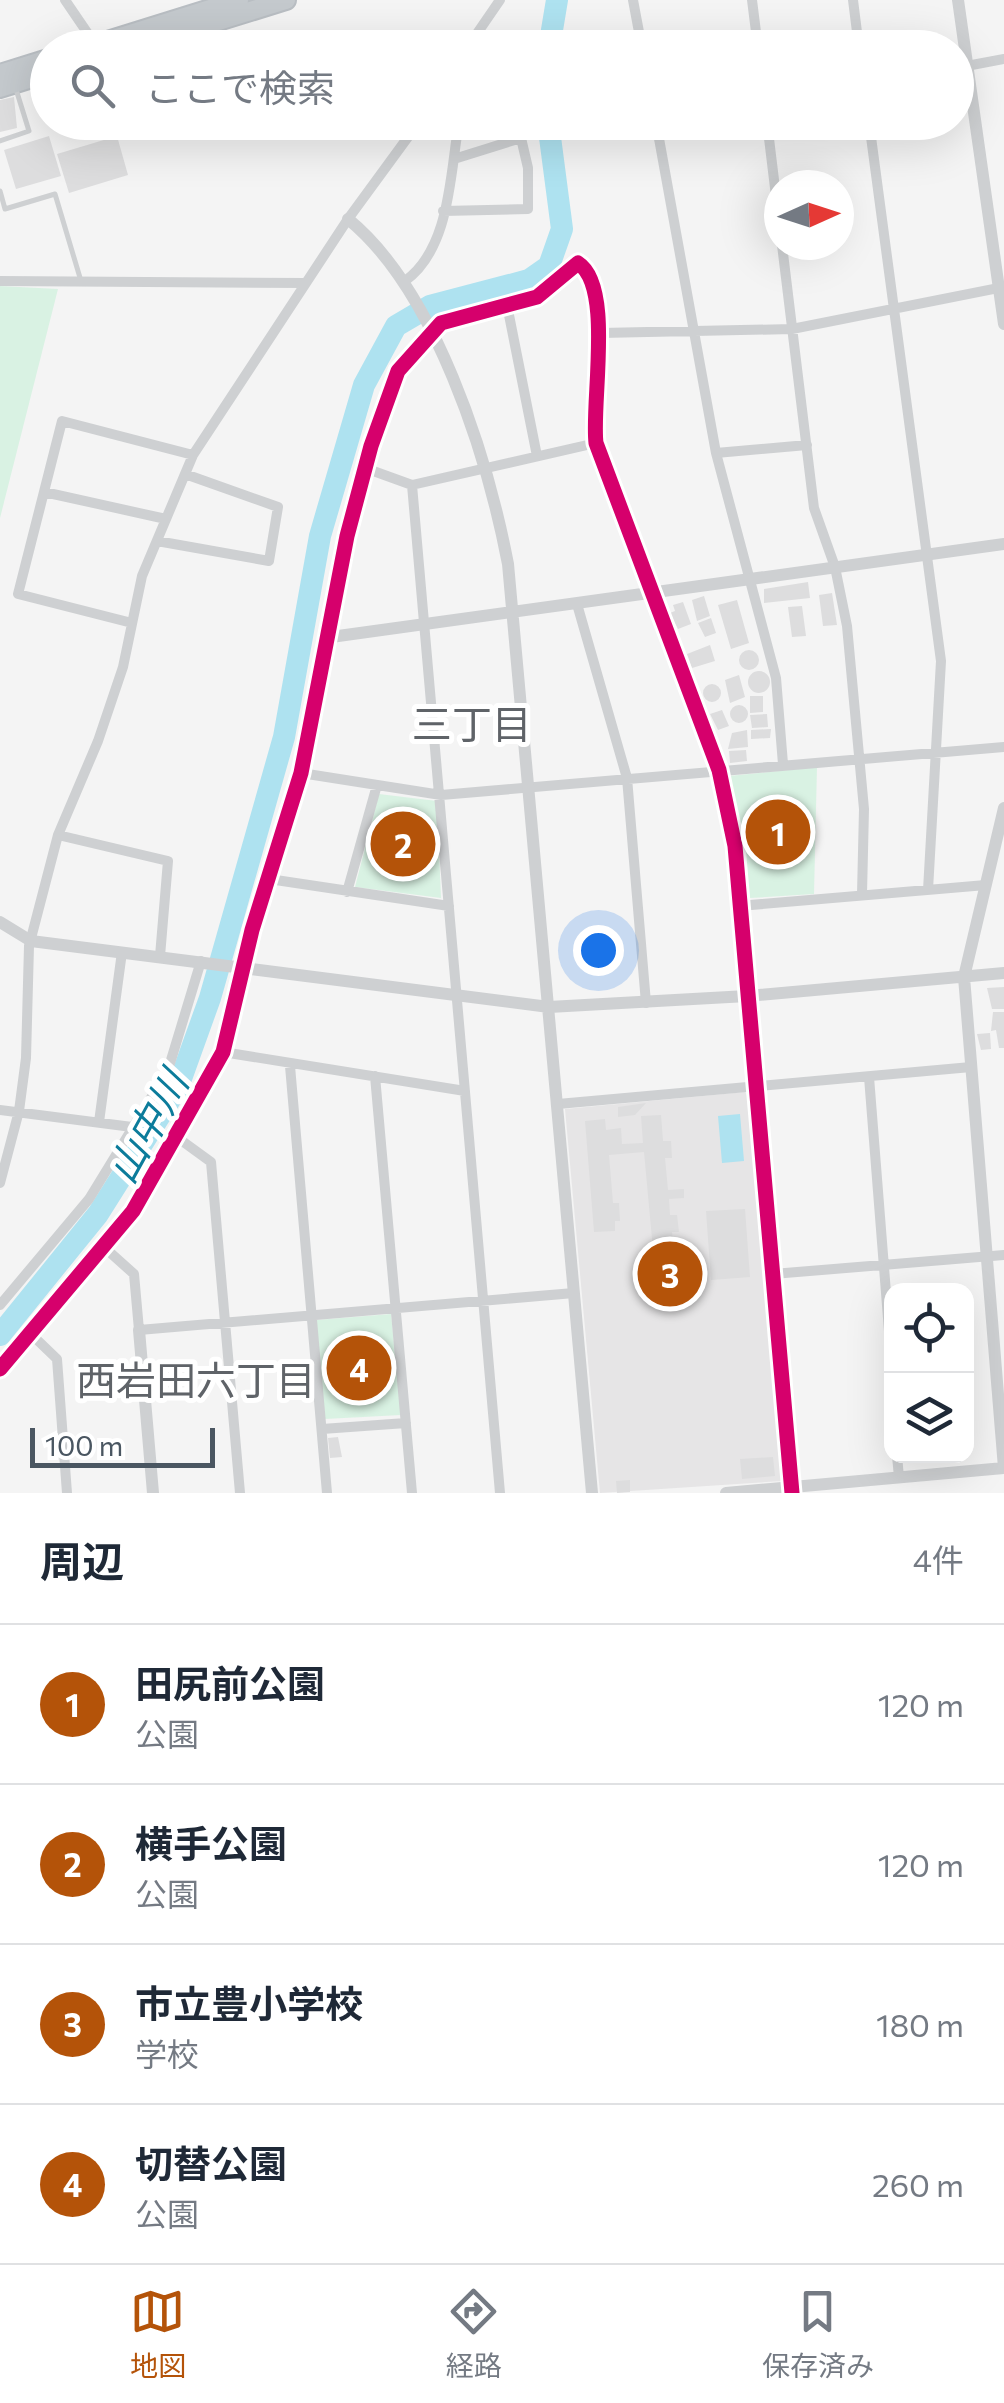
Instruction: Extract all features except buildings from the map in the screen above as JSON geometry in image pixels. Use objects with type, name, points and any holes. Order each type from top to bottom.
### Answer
[{"type":"highway","points":[[142,30],[239,0]]},
{"type":"highway","points":[[189,30],[286,0]]},
{"type":"highway","points":[[5,82],[30,69]]},
{"type":"highway","points":[[5,82],[30,77]]},
{"type":"street","points":[[65,0],[81,30]]},
{"type":"street","points":[[480,30],[500,0]]},
{"type":"street","points":[[633,0],[639,30]]},
{"type":"street","points":[[752,0],[756,30]]},
{"type":"street","points":[[852,0],[856,30]]},
{"type":"street","points":[[958,0],[960,30]]},
{"type":"street","points":[[974,64],[1004,60]]},
{"type":"street","points":[[974,134],[1004,324]]},
{"type":"street","points":[[0,1183],[20,1110],[31,940],[58,835],[98,740],[142,576],[192,455],[405,140]]},
{"type":"street","points":[[405,280],[415,274],[431,246],[444,211],[452,186],[456,140]]},
{"type":"street","points":[[454,158],[514,140]]},
{"type":"street","points":[[444,211],[528,209],[528,168],[521,140]]},
{"type":"street","points":[[659,140],[716,453],[776,678],[783,764]]},
{"type":"street","points":[[769,140],[773,170]]},
{"type":"street","points":[[871,140],[942,660],[928,890]]},
{"type":"street","points":[[348,219],[380,244],[405,280],[431,330],[483,468],[501,528],[514,613],[592,1493]]},
{"type":"street","points":[[784,260],[814,508],[835,568],[847,626],[860,758],[862,894]]},
{"type":"street","points":[[0,1369],[106,1248],[178,1138],[223,1052],[242,968],[301,773],[331,637],[347,536],[398,371],[431,330],[458,314],[538,297],[578,263],[587,271],[601,333],[594,391],[596,443],[719,770],[735,846],[792,1490]]},
{"type":"street","points":[[0,281],[306,283]]},
{"type":"street","points":[[601,333],[792,329],[1001,288]]},
{"type":"street","points":[[506,306],[537,456]]},
{"type":"street","points":[[132,623],[18,594],[62,421],[192,455]]},
{"type":"street","points":[[365,468],[412,485],[596,443]]},
{"type":"street","points":[[716,453],[806,445]]},
{"type":"street","points":[[157,541],[269,561],[278,507],[185,474]]},
{"type":"street","points":[[412,485],[500,1493]]},
{"type":"street","points":[[44,492],[166,520]]},
{"type":"street","points":[[331,637],[1004,544]]},
{"type":"street","points":[[577,604],[626,778],[646,1003]]},
{"type":"street","points":[[301,773],[441,795],[1004,746]]},
{"type":"street","points":[[348,892],[377,785]]},
{"type":"street","points":[[726,1493],[1004,1468],[964,977],[1004,808]]},
{"type":"street","points":[[58,835],[168,861],[160,956]]},
{"type":"street","points":[[269,879],[449,906]]},
{"type":"street","points":[[739,906],[986,886]]},
{"type":"street","points":[[0,922],[31,940],[456,998],[550,1007],[747,996],[1004,973]]},
{"type":"street","points":[[99,1122],[122,952]]},
{"type":"street","points":[[1,1300],[89,1199],[168,1070],[203,962]]},
{"type":"street","points":[[223,1052],[290,1066],[465,1091]]},
{"type":"street","points":[[290,1066],[327,1493]]},
{"type":"street","points":[[558,1104],[971,1067]]},
{"type":"street","points":[[375,1076],[412,1493]]},
{"type":"street","points":[[868,1077],[885,1283]]},
{"type":"street","points":[[0,1110],[132,1127]]},
{"type":"street","points":[[178,1138],[211,1162],[240,1493]]},
{"type":"street","points":[[106,1248],[134,1274],[153,1493]]},
{"type":"street","points":[[774,1274],[1004,1255]]},
{"type":"street","points":[[140,1330],[574,1292]]},
{"type":"street","points":[[31,1334],[57,1359],[67,1493]]},
{"type":"street","points":[[322,1429],[406,1422]]},
{"type":"street","points":[[898,1463],[899,1477]]},
{"type":"lane","points":[[0,141],[29,131],[5,82]]},
{"type":"lane","points":[[0,190],[5,209],[55,194],[81,282]]},
{"type":"shaded area","points":[[745,1092],[750,1100],[782,1481],[600,1493],[565,1109]]},
{"type":"green space","points":[[0,286],[58,289],[0,518]]},
{"type":"green space","points":[[817,767],[814,894],[750,898],[729,776]]},
{"type":"green space","points":[[379,794],[437,801],[441,898],[355,887]]},
{"type":"green space","points":[[391,1314],[401,1415],[325,1419],[316,1320]]},
{"type":"water","points":[[740,1114],[744,1161],[722,1163],[718,1116]]},
{"type":"waterway","name":"山中川","points":[[552,30],[557,0]]},
{"type":"waterway","name":"山中川","points":[[0,1335],[98,1214],[178,1087],[210,998],[284,737],[320,536],[364,385],[396,326],[430,306],[529,280],[549,266],[562,229],[550,140]]},
{"type":"cycle path","points":[[0,1369],[133,1211],[223,1052],[252,930],[301,773],[347,536],[371,446],[398,371],[441,323],[537,297],[578,263],[589,276],[598,320],[596,443],[719,770],[735,846],[792,1493]]},
{"type":"place","name":"田尻前公園","points":[[778,832]]},
{"type":"place","name":"横手公園","points":[[403,844]]},
{"type":"place","name":"市立豊小学校","points":[[670,1274]]},
{"type":"place","name":"切替公園","points":[[359,1368]]},
{"type":"district","name":"三丁目","points":[[472,725]]},
{"type":"district","name":"西岩田六丁目","points":[[196,1381]]}]
